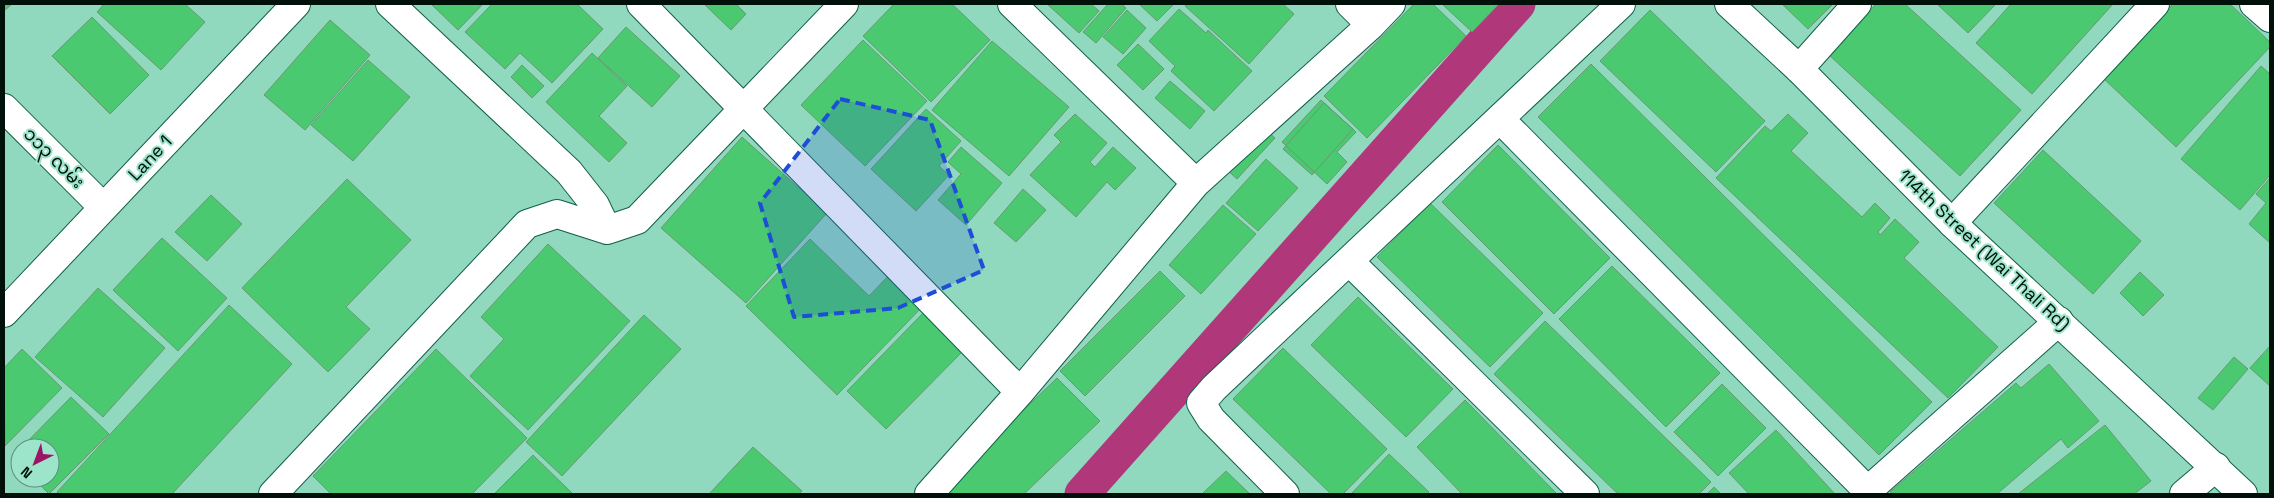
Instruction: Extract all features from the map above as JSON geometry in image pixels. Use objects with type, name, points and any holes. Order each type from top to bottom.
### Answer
[{"type":"street","name":"Lane 1","points":[[4,313],[296,4]]},
{"type":"street","points":[[390,4],[569,172],[595,204],[607,230]]},
{"type":"street","points":[[641,4],[1020,392]]},
{"type":"street","points":[[273,494],[527,224],[556,214],[607,230],[637,220],[844,4]]},
{"type":"street","points":[[1012,4],[1196,183]]},
{"type":"street","points":[[1350,4],[1371,25]]},
{"type":"street","points":[[929,494],[1020,392],[1196,183],[1371,25],[1391,4]]},
{"type":"street","points":[[1285,494],[1211,420],[1202,403],[1214,388],[1621,4]]},
{"type":"street","name":"114th Street (Wai Thali Rd)","points":[[1729,4],[1799,69],[1952,223],[2243,494]]},
{"type":"street","points":[[1799,69],[1858,4]]},
{"type":"street","points":[[1952,223],[2155,4]]},
{"type":"street","points":[[2254,4],[2270,18]]},
{"type":"street","name":"၁၁၃ လမ်း","points":[[4,108],[103,208]]},
{"type":"street","points":[[1500,119],[1866,493],[2059,321]]},
{"type":"street","points":[[1349,261],[1585,494]]},
{"type":"street","points":[[2184,494],[2216,468]]},
{"type":"highlighted area","points":[[840,99],[930,120],[984,270],[898,308],[794,317],[760,203]]},
{"type":"building","points":[[4,4],[12,4],[4,11]]},
{"type":"building","points":[[104,4],[185,4],[205,22],[161,70],[97,12]]},
{"type":"building","points":[[431,4],[483,4],[458,30]]},
{"type":"building","points":[[492,4],[577,4],[603,29],[552,83],[520,53],[505,69],[465,32]]},
{"type":"building","points":[[704,4],[736,4],[746,14],[731,30]]},
{"type":"building","points":[[894,4],[952,4],[990,40],[931,102],[863,36]]},
{"type":"building","points":[[1047,4],[1091,4],[1099,11],[1079,33]]},
{"type":"building","points":[[1108,4],[1122,4],[1126,8],[1096,43],[1083,32]]},
{"type":"building","points":[[1139,4],[1174,4],[1157,21]]},
{"type":"building","points":[[1188,4],[1283,4],[1294,14],[1249,64],[1185,6]]},
{"type":"building","points":[[1414,4],[1433,4],[1466,36],[1367,138],[1324,96]]},
{"type":"building","points":[[1442,4],[1499,4],[1472,32]]},
{"type":"building","points":[[1782,4],[1833,4],[1808,29]]},
{"type":"building","points":[[1876,4],[1905,4],[2021,110],[1960,176],[1829,55]]},
{"type":"building","points":[[1937,4],[1996,4],[1968,33]]},
{"type":"building","points":[[2011,4],[2113,4],[2032,94],[1976,43]]},
{"type":"building","points":[[2173,4],[2230,4],[2270,42],[2270,47],[2176,147],[2103,78]]},
{"type":"building","points":[[1179,9],[1206,33],[1208,30],[1252,71],[1214,111],[1171,71],[1175,66],[1149,41]]},
{"type":"building","points":[[1127,10],[1146,28],[1123,54],[1103,37]]},
{"type":"building","points":[[1650,10],[1765,121],[1716,172],[1600,61]]},
{"type":"building","points":[[92,17],[149,75],[110,114],[52,56]]},
{"type":"building","points":[[330,20],[370,55],[305,130],[264,95]]},
{"type":"building","points":[[626,27],[680,76],[652,107],[598,58]]},
{"type":"building","points":[[863,40],[927,101],[865,166],[801,105]]},
{"type":"building","points":[[992,41],[1069,107],[1009,176],[932,110]]},
{"type":"building","points":[[1138,44],[1164,69],[1143,90],[1117,65]]},
{"type":"building","points":[[592,53],[627,86],[599,116],[627,143],[609,162],[546,102]]},
{"type":"building","points":[[368,60],[410,97],[353,161],[311,125]]},
{"type":"building","points":[[1591,64],[1932,402],[1879,455],[1538,117]]},
{"type":"building","points":[[522,65],[544,86],[532,98],[511,77]]},
{"type":"building","points":[[2261,66],[2270,74],[2270,175],[2240,210],[2181,159]]},
{"type":"building","points":[[1170,81],[1205,111],[1190,129],[1155,98]]},
{"type":"building","points":[[1321,100],[1356,132],[1337,152],[1347,162],[1327,184],[1282,142]]},
{"type":"building","points":[[1324,103],[1353,129],[1312,175],[1283,149]]},
{"type":"building","points":[[926,109],[961,141],[939,166],[949,175],[916,211],[871,169]]},
{"type":"building","points":[[1075,114],[1107,143],[1090,162],[1095,167],[1113,147],[1136,168],[1115,190],[1107,182],[1076,217],[1030,175],[1061,142],[1054,135]]},
{"type":"building","points":[[1788,114],[1808,133],[1791,151],[1862,217],[1875,203],[1890,218],[1878,232],[1880,235],[1895,219],[1919,242],[1904,258],[1998,347],[1948,398],[1716,178],[1765,126],[1771,131]]},
{"type":"building","points":[[1263,127],[1275,138],[1237,179],[1226,169]]},
{"type":"building","points":[[742,137],[827,213],[746,303],[661,228]]},
{"type":"building","points":[[1498,145],[1610,258],[1554,314],[1442,202]]},
{"type":"building","points":[[961,147],[1002,183],[966,225],[938,200],[961,174],[948,162]]},
{"type":"building","points":[[2043,150],[2141,241],[2093,294],[1994,203]]},
{"type":"building","points":[[1266,159],[1298,188],[1258,231],[1226,203]]},
{"type":"building","points":[[2270,178],[2270,243],[2249,224],[2266,203],[2256,194]]},
{"type":"building","points":[[347,179],[411,240],[346,307],[370,329],[328,372],[242,288]]},
{"type":"building","points":[[1023,189],[1046,210],[1016,242],[994,223]]},
{"type":"building","points":[[211,195],[242,224],[207,261],[175,232]]},
{"type":"building","points":[[1430,203],[1543,313],[1490,367],[1377,257]]},
{"type":"building","points":[[1223,205],[1256,234],[1201,294],[1169,265]]},
{"type":"building","points":[[162,238],[227,298],[178,351],[113,290]]},
{"type":"building","points":[[810,239],[869,296],[893,271],[926,303],[837,395],[746,306]]},
{"type":"building","points":[[548,244],[630,321],[528,430],[470,376],[504,339],[481,317]]},
{"type":"building","points":[[1612,266],[1720,373],[1666,427],[1559,319]]},
{"type":"building","points":[[1160,271],[1185,296],[1085,396],[1060,371]]},
{"type":"building","points":[[2140,272],[2164,295],[2143,316],[2120,293]]},
{"type":"building","points":[[98,288],[165,348],[103,417],[35,357]]},
{"type":"building","points":[[1358,297],[1453,389],[1406,437],[1311,345]]},
{"type":"building","points":[[229,305],[292,364],[172,494],[59,494],[57,492]]},
{"type":"building","points":[[923,313],[962,352],[886,429],[847,391]]},
{"type":"building","points":[[644,315],[681,349],[562,476],[526,442]]},
{"type":"building","points":[[1545,321],[1711,482],[1699,494],[1618,494],[1494,374]]},
{"type":"building","points":[[2270,346],[2270,386],[2250,368]]},
{"type":"building","points":[[1283,348],[1387,449],[1343,494],[1331,494],[1233,399]]},
{"type":"building","points":[[22,349],[62,388],[13,438],[10,438],[10,441],[5,446],[4,368]]},
{"type":"building","points":[[436,349],[527,438],[472,494],[331,494],[313,476]]},
{"type":"building","points":[[2234,357],[2248,369],[2213,410],[2198,398]]},
{"type":"building","points":[[2049,364],[2099,421],[2068,448],[2061,439],[1997,494],[1892,494],[1890,492],[2016,383],[2021,388]]},
{"type":"building","points":[[1057,378],[1100,421],[1024,494],[936,494]]},
{"type":"building","points":[[1722,384],[1766,428],[1718,476],[1674,432]]},
{"type":"building","points":[[71,397],[109,434],[60,483],[60,438],[31,438]]},
{"type":"building","points":[[1465,400],[1557,494],[1462,494],[1417,447]]},
{"type":"building","points":[[2105,425],[2151,481],[2134,494],[2018,494]]},
{"type":"building","points":[[1776,430],[1835,494],[1749,494],[1729,473]]},
{"type":"building","points":[[753,447],[802,491],[799,494],[709,494]]},
{"type":"building","points":[[1389,454],[1429,492],[1427,494],[1351,494]]},
{"type":"building","points":[[533,455],[573,494],[494,494]]},
{"type":"building","points":[[1226,471],[1250,494],[1202,494]]},
{"type":"building","points":[[1714,487],[1721,494],[1707,494]]},
{"type":"building","points":[[43,488],[55,488],[49,494]]},
{"type":"waterway","points":[[1082,494],[1518,4]]}]
